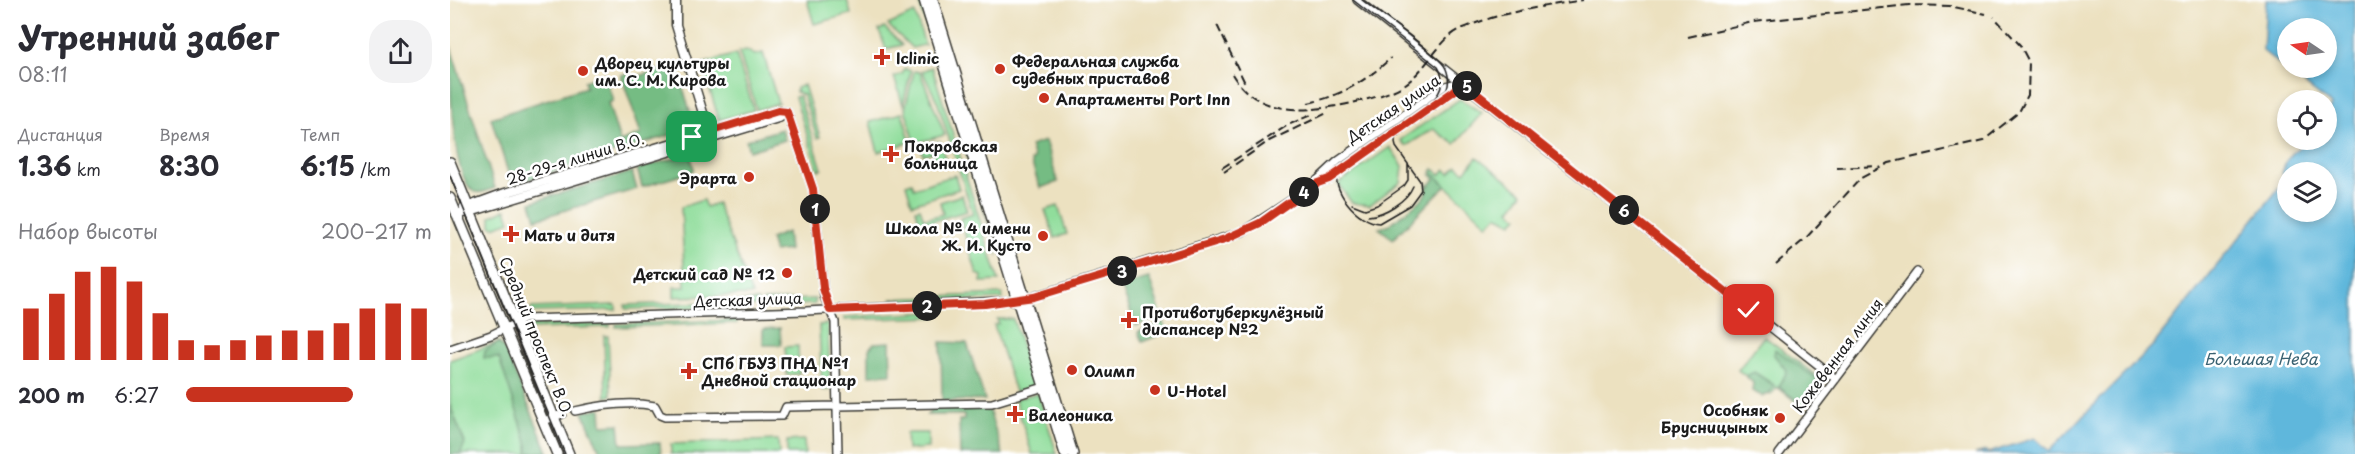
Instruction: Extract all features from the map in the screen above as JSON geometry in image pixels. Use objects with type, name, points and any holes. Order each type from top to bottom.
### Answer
[{"type":"main road","points":[[924,0],[1073,454]]},
{"type":"main road","points":[[933,0],[1065,454]]},
{"type":"main road","name":"Средний проспект В.О.","points":[[450,162],[568,454]]},
{"type":"main road","name":"Средний проспект В.О.","points":[[450,198],[505,328],[553,417],[558,454]]},
{"type":"street","points":[[676,0],[676,25],[710,135]]},
{"type":"street","points":[[1357,0],[1836,379]]},
{"type":"street","name":"Детская улица","points":[[450,349],[524,319],[830,310],[1022,300],[1225,239],[1260,223],[1327,176],[1338,161],[1445,86],[1462,82]]},
{"type":"street","name":"28-29-я линии В.О.","points":[[456,214],[710,135],[778,111],[787,112],[813,189],[823,288],[830,310]]},
{"type":"street","name":"Кожевенная линия","points":[[1779,454],[1917,272]]},
{"type":"street","points":[[830,310],[835,322],[838,454]]},
{"type":"street","points":[[575,411],[599,406],[646,404],[655,406],[660,415],[665,417],[782,416],[786,407],[992,403],[1044,387]]},
{"type":"green space","points":[[807,0],[847,0],[851,14],[814,24]]},
{"type":"green space","points":[[918,0],[921,0],[998,256]]},
{"type":"green space","points":[[915,13],[925,45],[912,48],[888,25]]},
{"type":"green space","points":[[885,28],[902,45],[886,49],[879,30]]},
{"type":"green space","points":[[450,45],[495,188],[484,192],[473,191],[465,181],[460,165],[453,123]]},
{"type":"green space","points":[[746,50],[755,55],[763,53],[778,103],[757,110],[739,52]]},
{"type":"green space","points":[[736,54],[754,110],[719,120],[702,64]]},
{"type":"green space","points":[[676,65],[694,124],[693,128],[512,185],[491,118],[586,87],[584,81],[605,74],[613,101],[608,103],[620,142],[641,134],[621,75],[630,73],[632,78]]},
{"type":"green space","points":[[932,67],[999,281],[981,282],[982,276],[977,274],[960,218],[973,214],[937,101],[922,71]]},
{"type":"green space","points":[[905,69],[911,71],[903,105],[894,77],[902,74]]},
{"type":"green space","points":[[914,71],[920,72],[945,135],[915,143],[905,109]]},
{"type":"green space","points":[[804,85],[820,137],[817,138],[803,95],[796,92],[796,88]]},
{"type":"green space","points":[[799,96],[822,169],[818,170],[795,97]]},
{"type":"green space","points":[[1460,99],[1482,113],[1455,144],[1433,129],[1406,146],[1400,140]]},
{"type":"green space","points":[[902,113],[911,142],[878,152],[870,122]]},
{"type":"green space","points":[[782,129],[785,140],[749,151],[746,140]]},
{"type":"green space","points":[[940,141],[946,162],[937,165],[933,152],[923,155],[921,147]]},
{"type":"green space","points":[[1045,141],[1058,182],[1040,188],[1031,161],[1034,159],[1030,146]]},
{"type":"green space","points":[[1390,147],[1403,166],[1401,182],[1370,205],[1352,203],[1338,184]]},
{"type":"green space","points":[[690,154],[694,169],[691,172],[642,187],[637,169]]},
{"type":"green space","points":[[1477,157],[1523,193],[1510,210],[1518,217],[1512,223],[1497,215],[1488,225],[1432,172],[1434,169],[1440,175],[1445,169],[1450,173],[1457,166],[1465,172]]},
{"type":"green space","points":[[632,172],[637,189],[536,219],[531,202]]},
{"type":"green space","points":[[1433,173],[1446,185],[1393,239],[1379,228],[1387,226],[1421,200],[1427,192],[1427,184],[1429,186],[1435,179],[1431,175]]},
{"type":"green space","points":[[955,175],[959,189],[912,204],[906,184],[912,182],[914,188]]},
{"type":"green space","points":[[962,195],[967,211],[920,225],[916,209],[920,208],[924,219],[943,214],[940,202]]},
{"type":"green space","points":[[703,200],[706,207],[717,203],[752,295],[674,297],[674,287],[685,287],[681,207]]},
{"type":"green space","points":[[1058,206],[1067,234],[1055,238],[1045,210]]},
{"type":"green space","points":[[506,209],[510,221],[494,227],[491,225],[491,216]]},
{"type":"green space","points":[[787,232],[789,250],[774,252],[770,239]]},
{"type":"green space","points":[[1149,278],[1162,317],[1136,326],[1121,286]]},
{"type":"green space","points":[[1002,294],[1003,299],[897,303],[892,299]]},
{"type":"green space","points":[[815,299],[815,304],[764,306],[763,301]]},
{"type":"green space","points":[[758,301],[759,306],[626,309],[625,305]]},
{"type":"green space","points":[[616,305],[616,310],[531,312],[531,308]]},
{"type":"green space","points":[[936,312],[936,317],[844,320],[844,317]]},
{"type":"green space","points":[[997,319],[1013,319],[1035,386],[1015,392],[994,325],[999,324]]},
{"type":"green space","points":[[737,320],[737,323],[616,327],[616,324]]},
{"type":"green space","points":[[1164,322],[1167,332],[1142,342],[1138,332]]},
{"type":"green space","points":[[610,324],[610,327],[530,329],[530,325]]},
{"type":"green space","points":[[828,324],[830,390],[822,390],[819,325]]},
{"type":"green space","points":[[780,328],[781,345],[763,345],[763,329]]},
{"type":"green space","points":[[604,336],[608,336],[611,396],[606,397]]},
{"type":"green space","points":[[1764,336],[1824,382],[1804,408],[1777,387],[1771,395],[1738,370]]},
{"type":"green space","points":[[499,342],[506,352],[549,454],[450,454],[450,360]]},
{"type":"green space","points":[[499,342],[506,352],[548,452],[528,453],[528,445],[499,358],[484,358],[485,351]]},
{"type":"green space","points":[[890,342],[891,374],[869,375],[869,349],[874,343]]},
{"type":"green space","points":[[941,342],[967,343],[985,400],[942,401]]},
{"type":"green space","points":[[798,346],[799,374],[787,375],[785,347]]},
{"type":"green space","points":[[1775,349],[1821,382],[1809,399],[1796,400],[1779,387],[1787,371],[1774,355]]},
{"type":"green space","points":[[1754,372],[1774,385],[1769,394],[1762,396],[1752,391],[1753,383],[1746,376]]},
{"type":"green space","points":[[1038,393],[1057,454],[1032,454],[1015,399]]},
{"type":"green space","points":[[450,405],[465,443],[460,454],[450,454]]},
{"type":"green space","points":[[988,407],[1003,454],[960,454],[959,420],[964,420],[964,415],[927,415],[933,408]]},
{"type":"green space","points":[[601,408],[602,425],[619,424],[621,444],[660,443],[661,454],[601,454],[583,412]]},
{"type":"green space","points":[[906,433],[928,433],[928,448],[907,450]]},
{"type":"green space","points":[[778,440],[779,454],[671,454],[671,444]]},
{"type":"green space","points":[[804,440],[805,454],[787,454],[787,441]]},
{"type":"water","name":"Большая Нева","points":[[2266,0],[2355,0],[2355,454],[1975,454],[1986,451],[1988,453],[2035,438],[2049,451],[2154,344],[2277,190],[2277,222],[2337,222],[2337,162],[2286,162],[2296,150],[2337,150],[2337,90],[2312,90],[2297,78],[2337,78],[2337,18],[2277,18],[2277,62],[2263,51]]},
{"type":"tram line","points":[[1353,0],[1438,67],[1442,80],[1439,93],[1433,100],[1338,168],[1336,176],[1338,185],[1347,203],[1362,217],[1379,223],[1410,205],[1421,190],[1420,181],[1396,147],[1395,137],[1399,128],[1406,122],[1442,97],[1447,89],[1448,79],[1444,66],[1433,55],[1414,38],[1362,0]]},
{"type":"tram line","points":[[1352,204],[1365,209],[1377,205],[1404,186],[1408,180],[1408,164]]},
{"type":"tram line","points":[[450,176],[565,454]]},
{"type":"tram line","points":[[1368,216],[1381,213],[1394,206],[1406,197],[1413,186]]},
{"type":"railway","points":[[1232,74],[1243,88],[1270,105],[1302,109],[1352,103],[1385,94],[1404,85],[1412,79],[1445,40],[1459,30],[1504,14],[1583,0]]},
{"type":"railway","points":[[1688,37],[1753,22],[1909,5],[1950,6],[1986,14]]},
{"type":"railway","points":[[1776,264],[1806,238],[1861,178],[1889,163],[1983,141],[2019,112],[2028,95],[2029,62],[2020,45],[1994,17]]},
{"type":"railway","points":[[1217,25],[1245,83]]},
{"type":"railway","points":[[1308,103],[1352,86],[1372,74],[1391,58]]},
{"type":"railway","points":[[1224,172],[1269,141],[1327,113]]},
{"type":"railway","points":[[1222,168],[1288,125],[1313,114]]},
{"type":"railway","points":[[1837,168],[1877,166]]},
{"type":"place","name":"Iclinic","points":[[882,57]]},
{"type":"place","name":"Федеральная служба судебных приставов","points":[[1000,69]]},
{"type":"place","name":"Дворец культуры им. С. М. Кирова","points":[[583,71]]},
{"type":"place","name":"Апартаменты Port Inn","points":[[1044,98]]},
{"type":"place","name":"Покровская больница","points":[[891,154]]},
{"type":"place","name":"Эрарта","points":[[749,177]]},
{"type":"place","name":"Мать и дитя","points":[[511,234]]},
{"type":"place","name":"Школа № 4 имени Ж. И. Кусто","points":[[1043,236]]},
{"type":"place","name":"Детский сад № 12","points":[[787,273]]},
{"type":"place","name":"Противотуберкулёзный диспансер №2","points":[[1129,320]]},
{"type":"place","name":"Олимп","points":[[1072,370]]},
{"type":"place","name":"СПб ГБУЗ ПНД №1 Дневной стационар","points":[[689,371]]},
{"type":"place","name":"U-Hotel","points":[[1155,390]]},
{"type":"place","name":"Валеоника","points":[[1015,414]]},
{"type":"place","name":"Особняк Брусницыных","points":[[1780,418]]},
{"type":"route","points":[[692,137],[778,111],[787,112],[813,189],[824,296],[830,310],[1012,302],[1079,284],[1242,232],[1260,223],[1315,184],[1329,179],[1454,91],[1462,82],[1749,310]]}]
